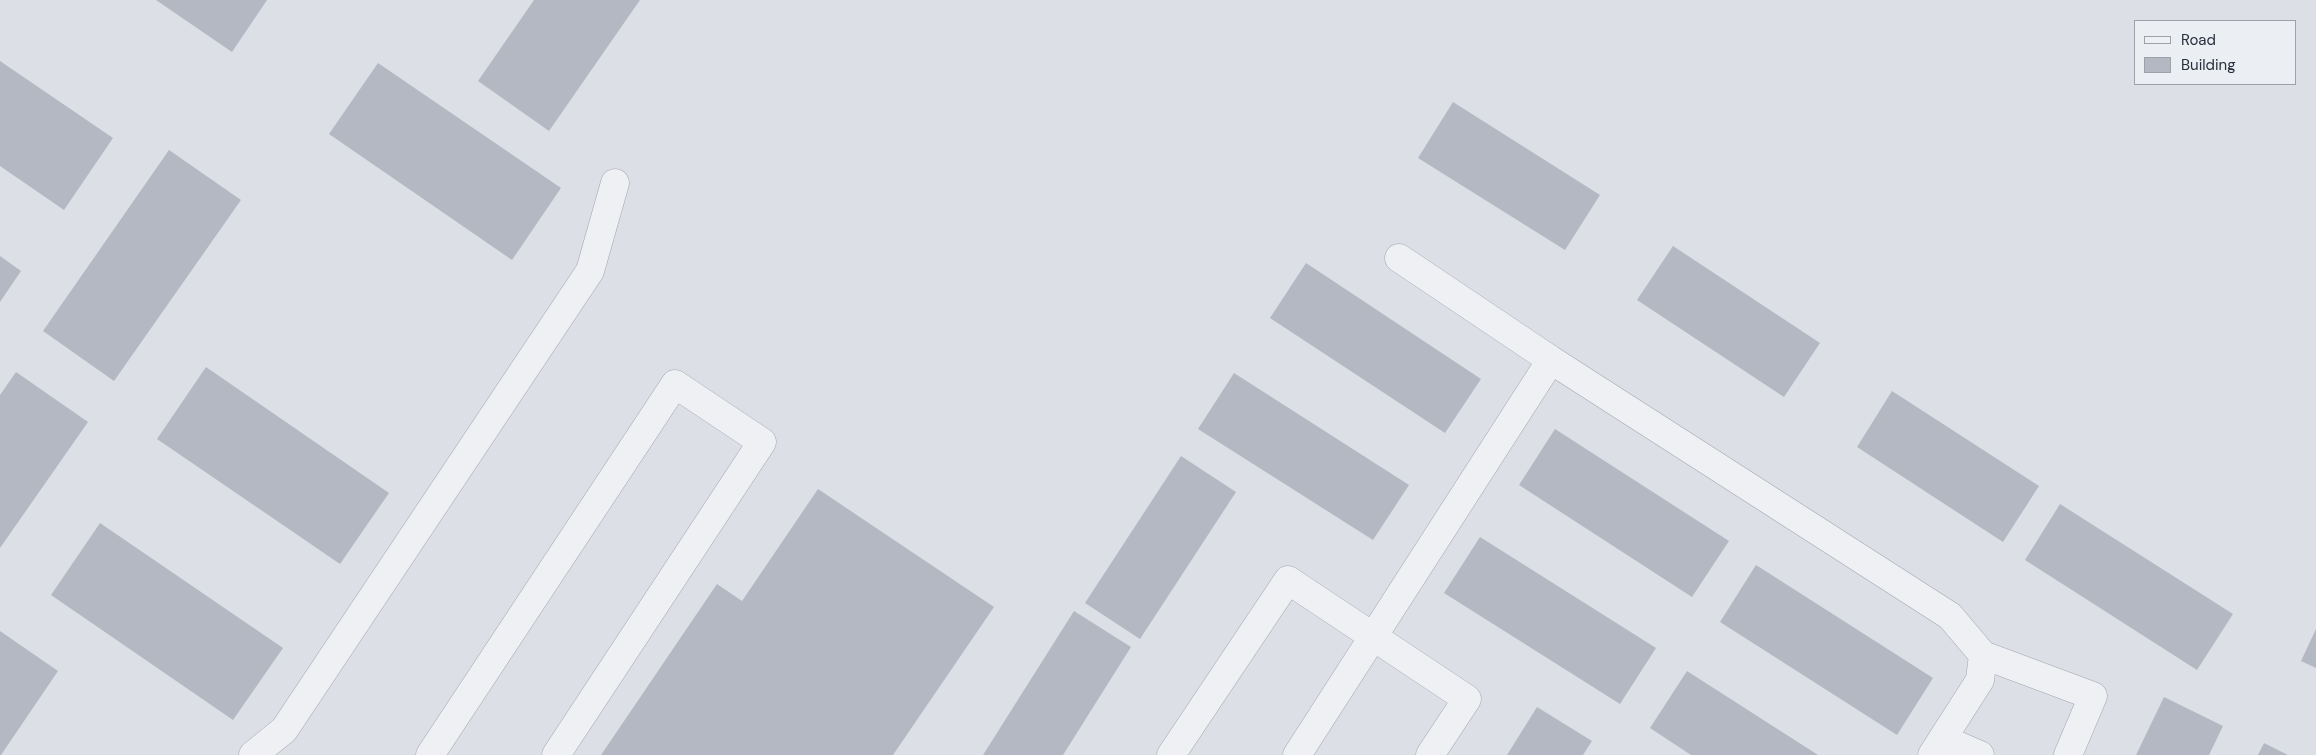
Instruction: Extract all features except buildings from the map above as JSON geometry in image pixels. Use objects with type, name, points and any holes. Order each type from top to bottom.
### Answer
[{"type":"lane","points":[[253,755],[284,730],[590,271],[615,183]]},
{"type":"lane","points":[[1399,258],[1551,360],[1950,616],[1983,655],[2093,696],[2068,755]]},
{"type":"lane","points":[[1297,755],[1551,360]]},
{"type":"lane","points":[[430,755],[675,384],[762,442],[556,755]]},
{"type":"lane","points":[[1171,755],[1288,580],[1467,699],[1430,755]]},
{"type":"lane","points":[[1980,755],[1938,747],[1980,680],[1983,655]]}]
